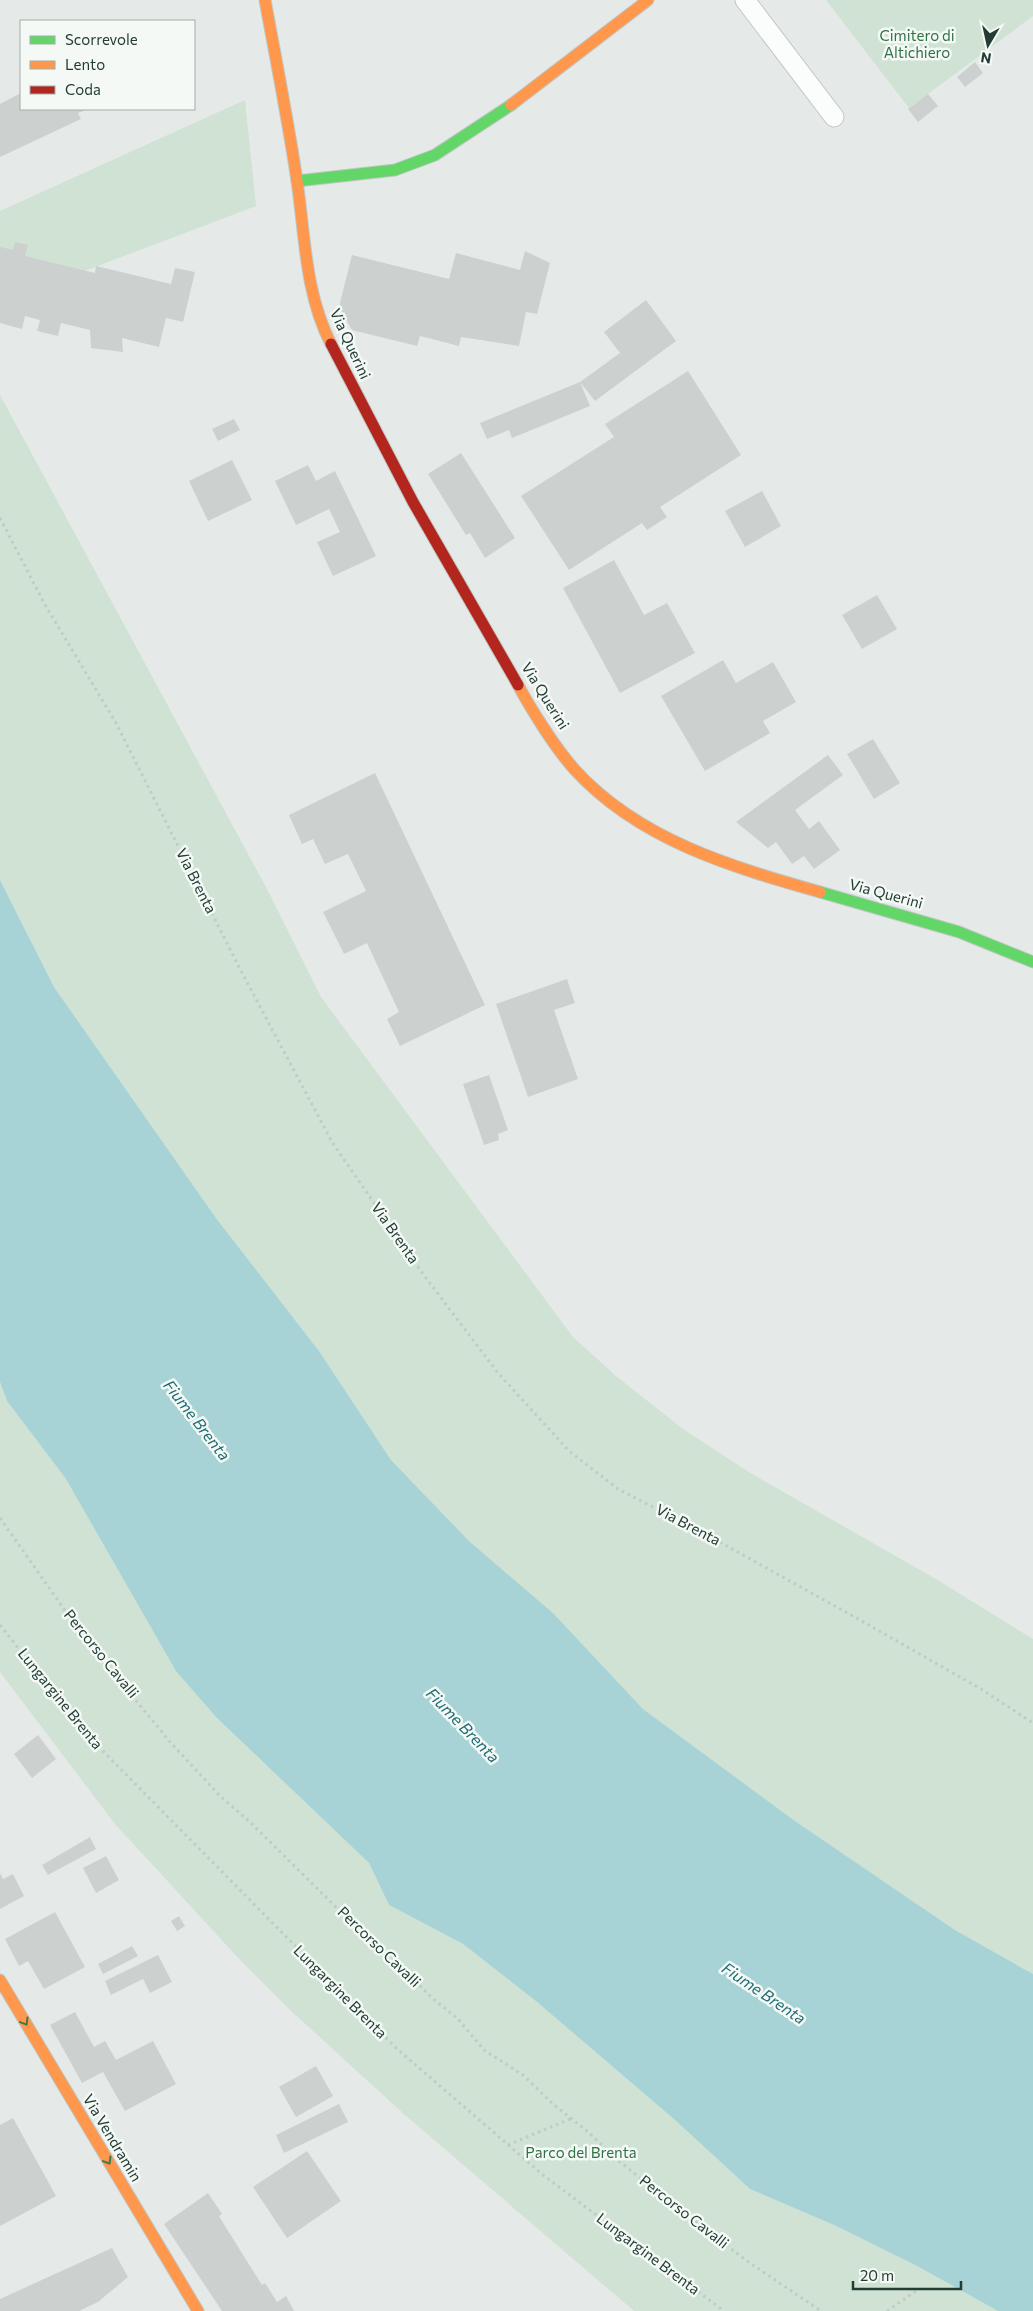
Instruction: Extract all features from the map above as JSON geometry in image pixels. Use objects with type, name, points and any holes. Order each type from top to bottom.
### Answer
[{"type":"street","name":"Via Querini","points":[[265,0],[297,181],[307,259],[324,330],[413,502],[528,703],[575,770],[622,812],[660,835],[706,856],[767,877],[960,932],[1033,962]]},
{"type":"street","points":[[297,181],[395,170],[435,155],[498,115],[648,0]]},
{"type":"street","name":"Via Vendramin","points":[[0,1980],[198,2311]]},
{"type":"lane","points":[[745,0],[834,117]]},
{"type":"path","name":"Via Brenta","points":[[0,518],[44,603],[116,724],[240,969],[332,1142],[423,1274],[498,1373],[569,1451],[618,1489],[709,1536],[852,1615],[981,1690],[1033,1723]]},
{"type":"path","name":"Percorso Cavalli","points":[[0,1518],[85,1639],[196,1772],[250,1822],[345,1916],[384,1949],[431,1997],[458,2019],[484,2050],[523,2075],[552,2104],[667,2200],[747,2261],[821,2311]]},
{"type":"path","name":"Lungargine Brenta","points":[[0,1625],[89,1737],[396,2048],[551,2180],[724,2311]]},
{"type":"path","points":[[508,2145],[571,2118]]},
{"type":"path","points":[[887,2311],[919,2289]]},
{"type":"green space","name":"Cimitero di Altichiero","points":[[826,0],[1033,0],[1033,16],[909,108]]},
{"type":"green space","points":[[245,100],[256,206],[0,303],[0,211]]},
{"type":"green space","points":[[0,395],[268,891],[321,997],[573,1337],[616,1376],[683,1429],[752,1474],[936,1579],[1033,1639],[1033,1974],[955,1930],[795,1821],[643,1709],[553,1613],[469,1541],[391,1460],[319,1351],[216,1218],[54,987],[0,880]]},
{"type":"green space","name":"Parco del Brenta","points":[[0,1382],[7,1401],[66,1479],[217,1718],[369,1863],[389,1905],[463,1944],[537,2002],[675,2120],[750,2189],[834,2225],[917,2266],[998,2311],[634,2311],[405,2115],[290,2010],[240,1960],[115,1824],[0,1672]]},
{"type":"water","name":"Fiume Brenta","points":[[0,880],[54,987],[216,1218],[319,1351],[391,1460],[469,1541],[553,1613],[643,1709],[795,1821],[955,1930],[1033,1974],[1033,2311],[998,2311],[917,2266],[834,2225],[750,2189],[675,2120],[537,2002],[463,1944],[389,1905],[369,1863],[217,1718],[176,1671],[66,1479],[7,1401],[0,1382]]},
{"type":"building","points":[[975,62],[983,73],[965,87],[957,77]]},
{"type":"building","points":[[20,94],[20,110],[86,110],[78,113],[81,119],[0,157],[0,104]]},
{"type":"building","points":[[928,94],[938,106],[918,122],[908,109]]},
{"type":"building","points":[[15,242],[28,245],[25,256],[95,273],[96,266],[171,284],[175,268],[195,272],[183,322],[166,318],[159,347],[122,338],[123,352],[91,348],[90,330],[61,323],[58,336],[37,331],[40,320],[25,316],[22,329],[0,323],[0,247],[13,250]]},
{"type":"building","points":[[525,251],[550,263],[537,314],[526,312],[519,346],[461,337],[459,346],[420,336],[417,346],[352,330],[339,307],[352,255],[449,279],[456,253],[520,270]]},
{"type":"building","points":[[646,300],[676,341],[595,401],[580,382],[620,353],[604,332]]},
{"type":"building","points":[[688,371],[741,455],[660,507],[667,517],[647,530],[642,523],[569,570],[521,496],[614,437],[605,424]]},
{"type":"building","points":[[580,382],[590,406],[512,438],[509,430],[487,439],[480,423]]},
{"type":"building","points":[[234,419],[240,430],[218,441],[212,429]]},
{"type":"building","points":[[461,453],[515,538],[485,558],[470,533],[466,535],[428,474]]},
{"type":"building","points":[[232,460],[252,500],[208,521],[189,481]]},
{"type":"building","points":[[308,465],[316,481],[335,471],[376,556],[333,576],[317,542],[340,532],[329,509],[296,525],[275,481]]},
{"type":"building","points":[[762,491],[781,526],[745,547],[725,511]]},
{"type":"building","points":[[614,560],[644,615],[667,603],[695,653],[620,693],[563,588]]},
{"type":"building","points":[[877,595],[897,629],[862,649],[842,615]]},
{"type":"building","points":[[723,660],[736,683],[773,662],[796,702],[763,721],[770,733],[705,771],[661,696]]},
{"type":"building","points":[[873,739],[900,783],[874,799],[847,754]]},
{"type":"building","points":[[828,755],[843,775],[795,810],[809,829],[819,821],[840,850],[814,869],[804,856],[792,864],[776,842],[768,848],[736,822]]},
{"type":"building","points":[[375,773],[485,1005],[400,1046],[387,1019],[399,1012],[367,943],[344,954],[323,912],[366,891],[348,854],[325,864],[313,839],[302,844],[289,815]]},
{"type":"building","points":[[567,979],[575,1003],[554,1010],[578,1079],[528,1097],[496,1004]]},
{"type":"building","points":[[489,1075],[508,1130],[498,1134],[499,1140],[484,1145],[463,1084]]},
{"type":"building","points":[[38,1735],[56,1759],[32,1778],[14,1754]]},
{"type":"building","points":[[90,1837],[96,1849],[48,1875],[42,1865]]},
{"type":"building","points":[[106,1856],[119,1880],[96,1893],[83,1868]]},
{"type":"building","points":[[0,1873],[3,1879],[13,1874],[24,1896],[0,1909]]},
{"type":"building","points":[[55,1912],[85,1967],[44,1989],[28,1961],[19,1966],[5,1939]]},
{"type":"building","points":[[179,1916],[185,1926],[177,1931],[171,1921]]},
{"type":"building","points":[[132,1946],[138,1956],[103,1974],[98,1964]]},
{"type":"building","points":[[158,1955],[172,1982],[150,1993],[143,1979],[111,1995],[105,1981]]},
{"type":"building","points":[[75,2012],[94,2047],[105,2041],[116,2060],[153,2041],[176,2084],[125,2111],[103,2072],[82,2083],[50,2025]]},
{"type":"building","points":[[316,2066],[333,2096],[296,2117],[279,2087]]},
{"type":"building","points":[[339,2104],[348,2122],[284,2153],[276,2135]]},
{"type":"building","points":[[13,2118],[56,2196],[0,2226],[0,2125]]},
{"type":"building","points":[[307,2151],[341,2201],[287,2238],[253,2187]]},
{"type":"building","points":[[208,2193],[222,2214],[219,2216],[220,2218],[262,2285],[265,2283],[277,2302],[286,2296],[294,2311],[222,2311],[164,2224]]},
{"type":"building","points":[[112,2248],[128,2277],[98,2302],[79,2311],[0,2311],[0,2299]]},
{"type":"traffic: fast","points":[[297,181],[395,170],[435,155],[511,105]]},
{"type":"traffic: fast","points":[[820,892],[959,932],[1033,962]]},
{"type":"traffic: slow","points":[[265,0],[300,201],[311,285],[322,325],[331,344]]},
{"type":"traffic: slow","points":[[511,105],[648,0]]},
{"type":"traffic: slow","points":[[518,685],[560,752],[575,770],[600,794],[628,815],[657,833],[688,848],[721,861],[820,892]]},
{"type":"traffic: slow","points":[[0,1980],[198,2311]]},
{"type":"traffic: jam","points":[[331,344],[413,502],[518,685]]}]
